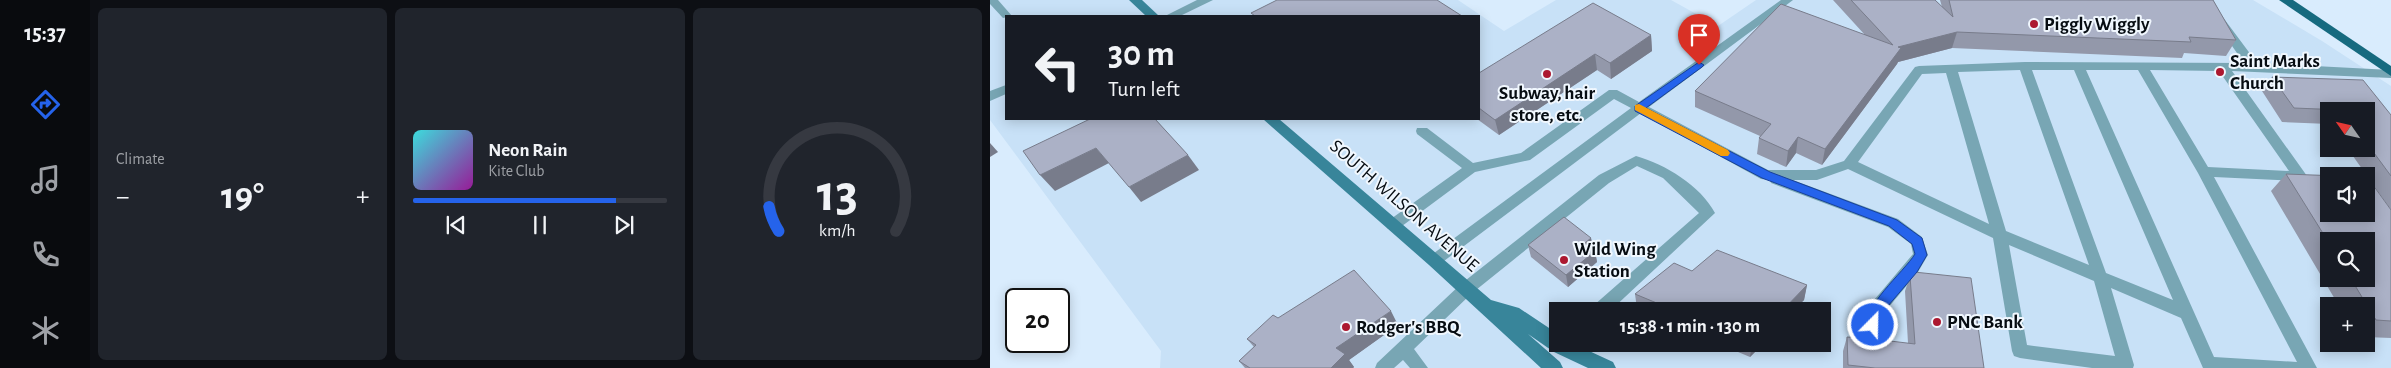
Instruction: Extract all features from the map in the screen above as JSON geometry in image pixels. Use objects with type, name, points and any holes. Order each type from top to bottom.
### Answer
[{"type":"main road","points":[[1135,0],[1152,15]]},
{"type":"main road","points":[[2285,0],[2391,73]]},
{"type":"main road","name":"SOUTH WILSON AVENUE","points":[[1271,120],[1435,260],[1554,368]]},
{"type":"main road","name":"SOUTH WILSON AVENUE","points":[[1486,307],[1513,314],[1549,337]]},
{"type":"main road","name":"SOUTH WILSON AVENUE","points":[[1576,352],[1607,368]]},
{"type":"street","points":[[1173,15],[1207,0]]},
{"type":"street","points":[[990,97],[1005,90]]},
{"type":"lane","points":[[992,0],[1006,15]]},
{"type":"lane","points":[[1435,260],[1788,0]]},
{"type":"lane","points":[[2198,0],[2215,14],[2253,67]]},
{"type":"lane","points":[[1766,175],[1817,175],[1849,164],[1919,70],[2025,66],[2253,67],[2391,73]]},
{"type":"lane","points":[[1951,68],[2000,235],[2020,351],[2126,365],[2100,276],[2025,66]]},
{"type":"lane","points":[[2078,66],[2210,366],[2292,368]]},
{"type":"lane","points":[[2142,67],[2204,172],[2309,368]]},
{"type":"lane","points":[[2204,172],[2300,176],[2224,67]]},
{"type":"lane","points":[[1393,225],[1471,168],[1525,157],[1613,93],[1766,175],[1893,223],[1917,241],[1921,255],[1913,268],[1875,311],[1868,354]]},
{"type":"lane","points":[[1422,131],[1471,168]]},
{"type":"lane","points":[[1383,368],[1466,288],[1604,179],[1636,161],[1654,164],[1674,178],[1708,213],[1609,302]]},
{"type":"lane","points":[[1849,164],[2000,235],[2188,313]]},
{"type":"lane","points":[[1404,348],[1420,368]]},
{"type":"shaded area","points":[[990,0],[1458,0],[1504,31],[1556,0],[1671,0],[1718,26],[1756,0],[2253,0],[2322,41],[2391,86],[2391,368],[1160,368],[1161,351],[990,120]]},
{"type":"building","points":[[1277,0],[1437,0],[1460,15],[1254,15],[1251,13]]},
{"type":"building","points":[[1851,0],[1935,0],[1953,17],[1949,0],[2213,0],[2236,40],[2189,37],[2191,42],[1957,32],[1898,47],[1901,48],[1825,149],[1798,137],[1788,151],[1759,138],[1771,124],[1695,91],[1781,4],[1893,45]]},
{"type":"building","name":"Subway, hair store, etc.","points":[[1593,3],[1651,35],[1610,63],[1595,54],[1495,120],[1480,109],[1480,72]]},
{"type":"building","points":[[2272,77],[2363,80],[2391,115],[2391,176],[2375,154],[2375,102],[2320,102],[2320,109],[2294,108]]},
{"type":"building","points":[[1088,120],[1156,120],[1188,155],[1129,187],[1096,148],[1040,175],[1023,151]]},
{"type":"building","points":[[2286,174],[2320,175],[2320,222],[2375,222],[2375,188],[2391,210],[2391,321],[2376,320],[2375,297],[2362,297],[2356,287],[2375,287],[2375,232],[2322,232]]},
{"type":"building","name":"Wild Wing Station","points":[[1564,217],[1591,238],[1585,243],[1595,251],[1566,275],[1528,245]]},
{"type":"building","points":[[1717,250],[1807,285],[1791,302],[1654,302],[1635,294],[1674,263],[1692,271]]},
{"type":"building","name":"Rodger's BBQ","points":[[1354,270],[1391,311],[1336,348],[1345,354],[1331,368],[1250,368],[1239,361],[1256,345],[1247,339],[1273,315],[1278,318]]},
{"type":"building","name":"PNC Bank","points":[[1914,272],[1971,278],[1984,368],[1875,368],[1848,365],[1847,337],[1863,338],[1865,346],[1872,349],[1880,347],[1882,340],[1915,344],[1910,276]]},
{"type":"slow traffic","points":[[1639,108],[1724,153]]},
{"type":"place","name":"Piggly Wiggly","points":[[2034,24]]},
{"type":"place","name":"Saint Marks Church","points":[[2220,72]]},
{"type":"place","name":"Subway, hair store, etc.","points":[[1547,74]]},
{"type":"place","name":"Wild Wing Station","points":[[1564,260]]},
{"type":"place","name":"PNC Bank","points":[[1937,322]]},
{"type":"place","name":"Rodger's BBQ","points":[[1346,327]]},
{"type":"route","points":[[1699,65],[1639,108],[1766,175],[1893,223],[1917,241],[1921,255],[1913,268],[1875,311],[1873,325]]}]
